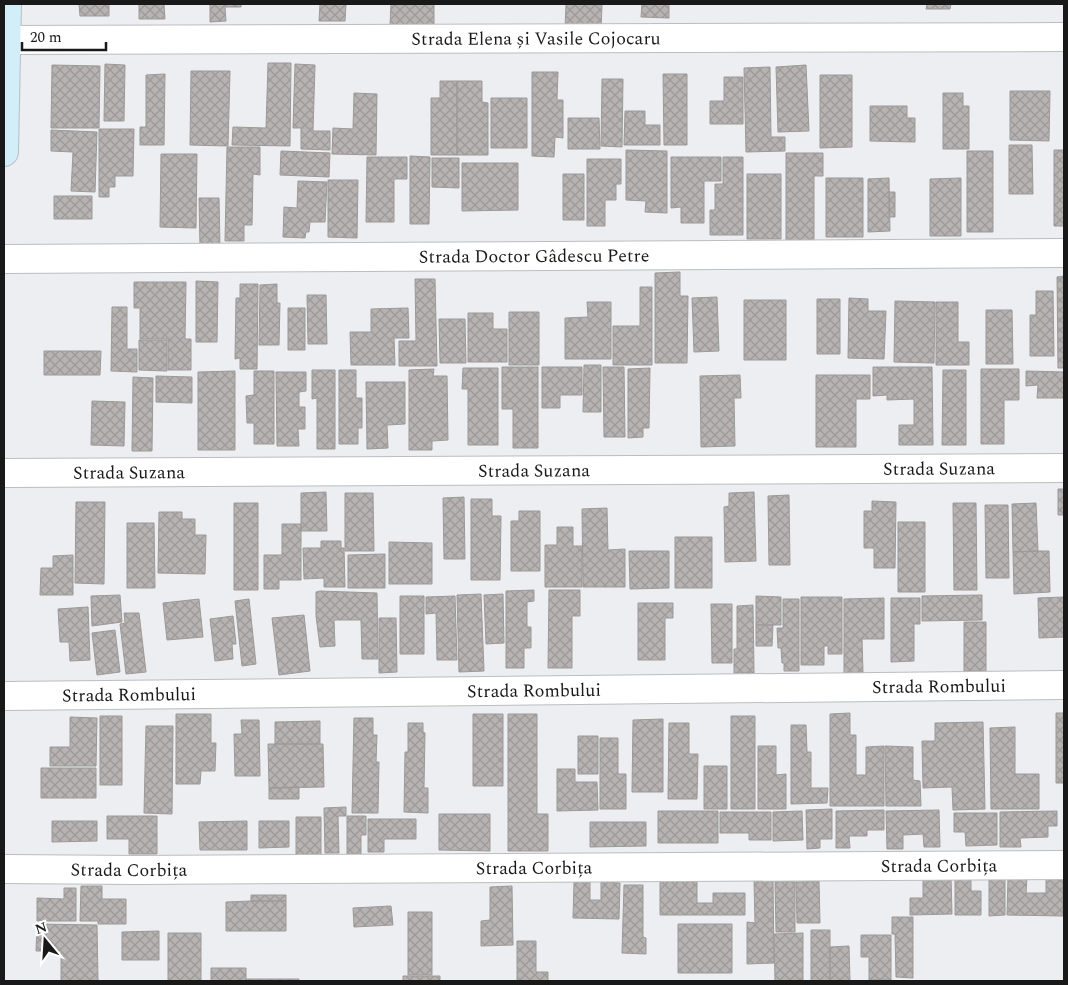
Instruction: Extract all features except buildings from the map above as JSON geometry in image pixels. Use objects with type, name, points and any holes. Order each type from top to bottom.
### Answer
[{"type":"main road","points":[[4,152],[7,4]]},
{"type":"street","name":"Strada Elena și Vasile Cojocaru","points":[[6,40],[1064,37]]},
{"type":"street","name":"Strada Doctor Gâdescu Petre","points":[[4,260],[1064,253]]},
{"type":"street","name":"Strada Suzana","points":[[4,473],[1064,468]]},
{"type":"street","name":"Strada Rombului","points":[[4,696],[1064,685]]},
{"type":"street","name":"Strada Corbița","points":[[4,869],[1064,865]]}]
